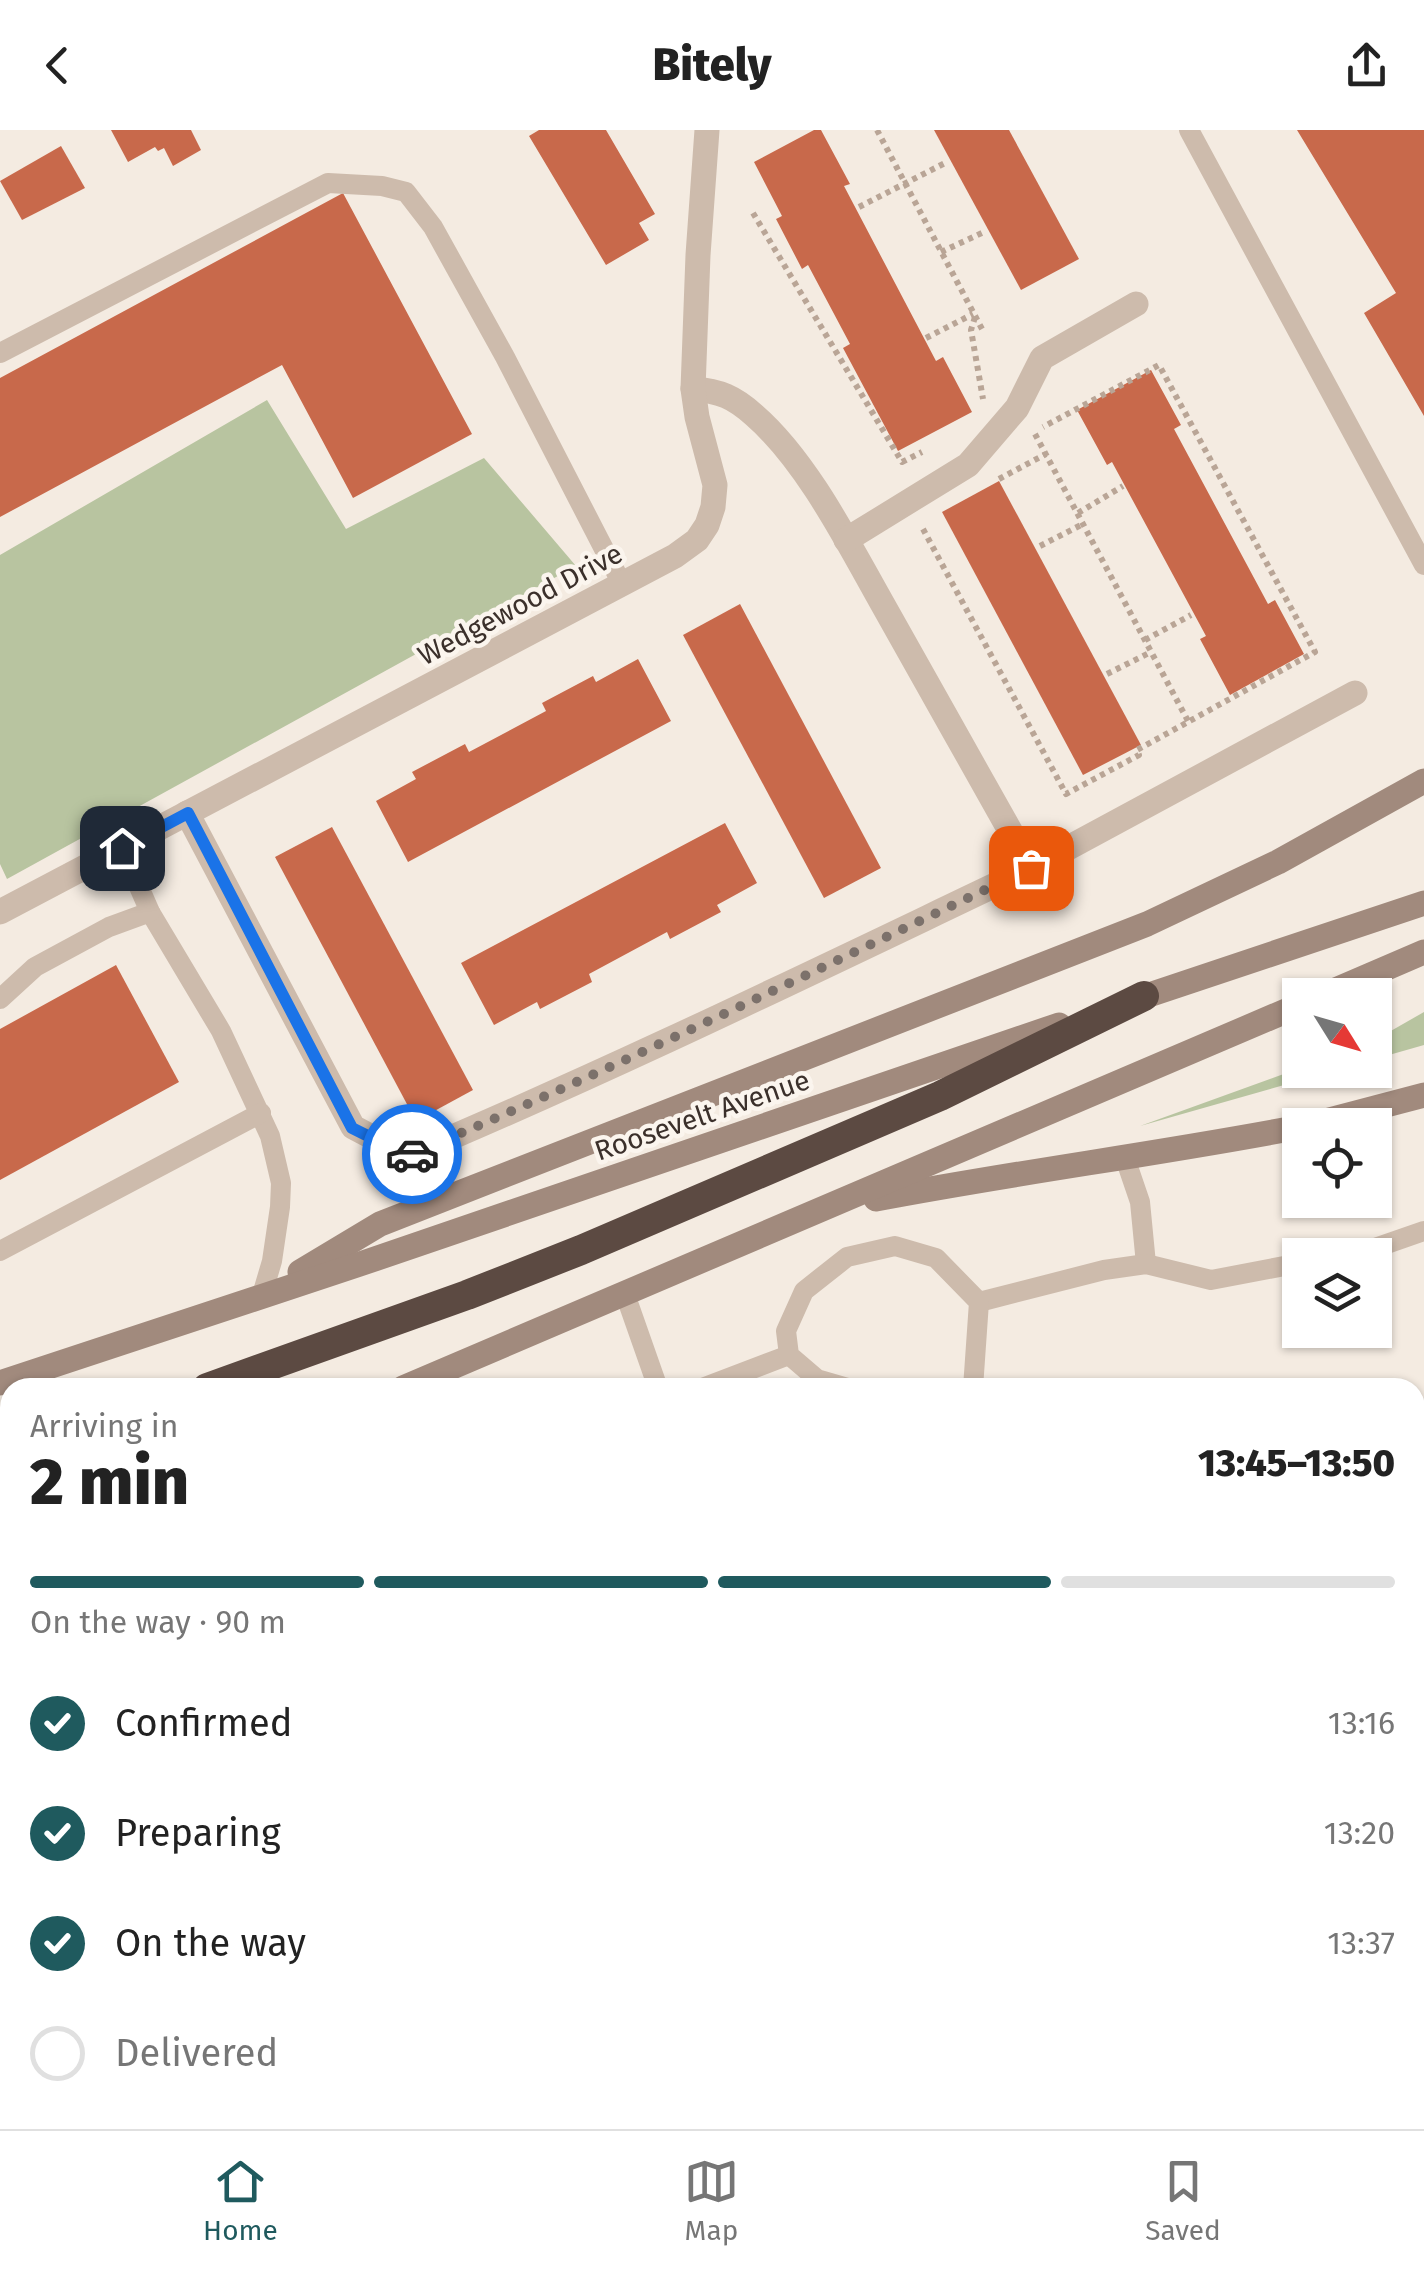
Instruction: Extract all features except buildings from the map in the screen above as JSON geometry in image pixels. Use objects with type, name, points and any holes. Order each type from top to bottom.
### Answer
[{"type":"highway","points":[[234,1378],[581,1250],[940,1096],[1144,996]]},
{"type":"main road","points":[[262,1295],[380,1224],[1161,918],[1278,862],[1424,781]]},
{"type":"main road","name":"Roosevelt Avenue","points":[[18,1378],[1424,902]]},
{"type":"main road","points":[[1364,978],[1424,952]]},
{"type":"main road","points":[[427,1378],[1282,1014]]},
{"type":"main road","points":[[1377,1108],[1424,1096]]},
{"type":"main road","points":[[827,1208],[1282,1130]]},
{"type":"street","name":"Wedgewood Drive","points":[[0,912],[675,556],[697,540],[707,526],[715,485],[693,389],[707,130]]},
{"type":"street","points":[[846,540],[968,465],[1017,408],[1042,358],[1136,304]]},
{"type":"street","points":[[693,389],[716,391],[754,414],[804,474],[846,540],[1031,868]]},
{"type":"street","points":[[188,813],[352,1128],[408,1156],[678,1035],[1031,868],[1355,693]]},
{"type":"lane","points":[[1188,130],[1424,566]]},
{"type":"lane","points":[[0,352],[328,183],[382,186],[406,192],[434,228],[506,357],[622,584]]},
{"type":"lane","points":[[122,848],[150,912],[221,1031],[262,1114],[276,1156],[280,1183],[274,1249],[262,1295]]},
{"type":"lane","points":[[0,1000],[35,967],[109,928],[150,912]]},
{"type":"lane","points":[[0,1251],[262,1114]]},
{"type":"lane","points":[[1125,1158],[1140,1202],[1146,1264]]},
{"type":"lane","points":[[1392,1242],[1424,1231]]},
{"type":"lane","points":[[815,1378],[788,1355],[786,1331],[804,1290],[848,1257],[895,1246],[936,1258],[979,1302]]},
{"type":"lane","points":[[979,1302],[1104,1270],[1146,1264],[1211,1280],[1282,1266]]},
{"type":"lane","points":[[625,1294],[654,1378]]},
{"type":"lane","points":[[969,1378],[979,1302]]},
{"type":"lane","points":[[728,1378],[788,1355]]},
{"type":"path","points":[[877,130],[982,329]]},
{"type":"path","points":[[859,208],[945,163]]},
{"type":"path","points":[[754,213],[902,462],[930,448]]},
{"type":"path","points":[[941,252],[984,232]]},
{"type":"path","points":[[926,338],[974,315]]},
{"type":"path","points":[[974,315],[971,330],[984,404]]},
{"type":"path","points":[[920,523],[1066,794],[1139,755],[1136,750],[1188,722],[1315,652],[1159,364],[1034,432],[1188,722]]},
{"type":"path","points":[[999,480],[1046,454]]},
{"type":"path","points":[[1078,513],[1123,486]]},
{"type":"path","points":[[1040,546],[1083,524]]},
{"type":"path","points":[[1145,640],[1192,616]]},
{"type":"path","points":[[1107,674],[1152,652]]},
{"type":"green space","points":[[267,400],[346,529],[484,458],[576,566],[7,879],[0,864],[0,555]]},
{"type":"green space","points":[[1424,1012],[1424,1045],[1392,1054],[1392,1030]]},
{"type":"green space","points":[[1282,1075],[1282,1086],[1140,1126]]},
{"type":"way so far","points":[[412,1154],[646,1050],[1031,868]]},
{"type":"route","points":[[122,848],[188,813],[352,1128],[408,1156],[412,1154]]}]
